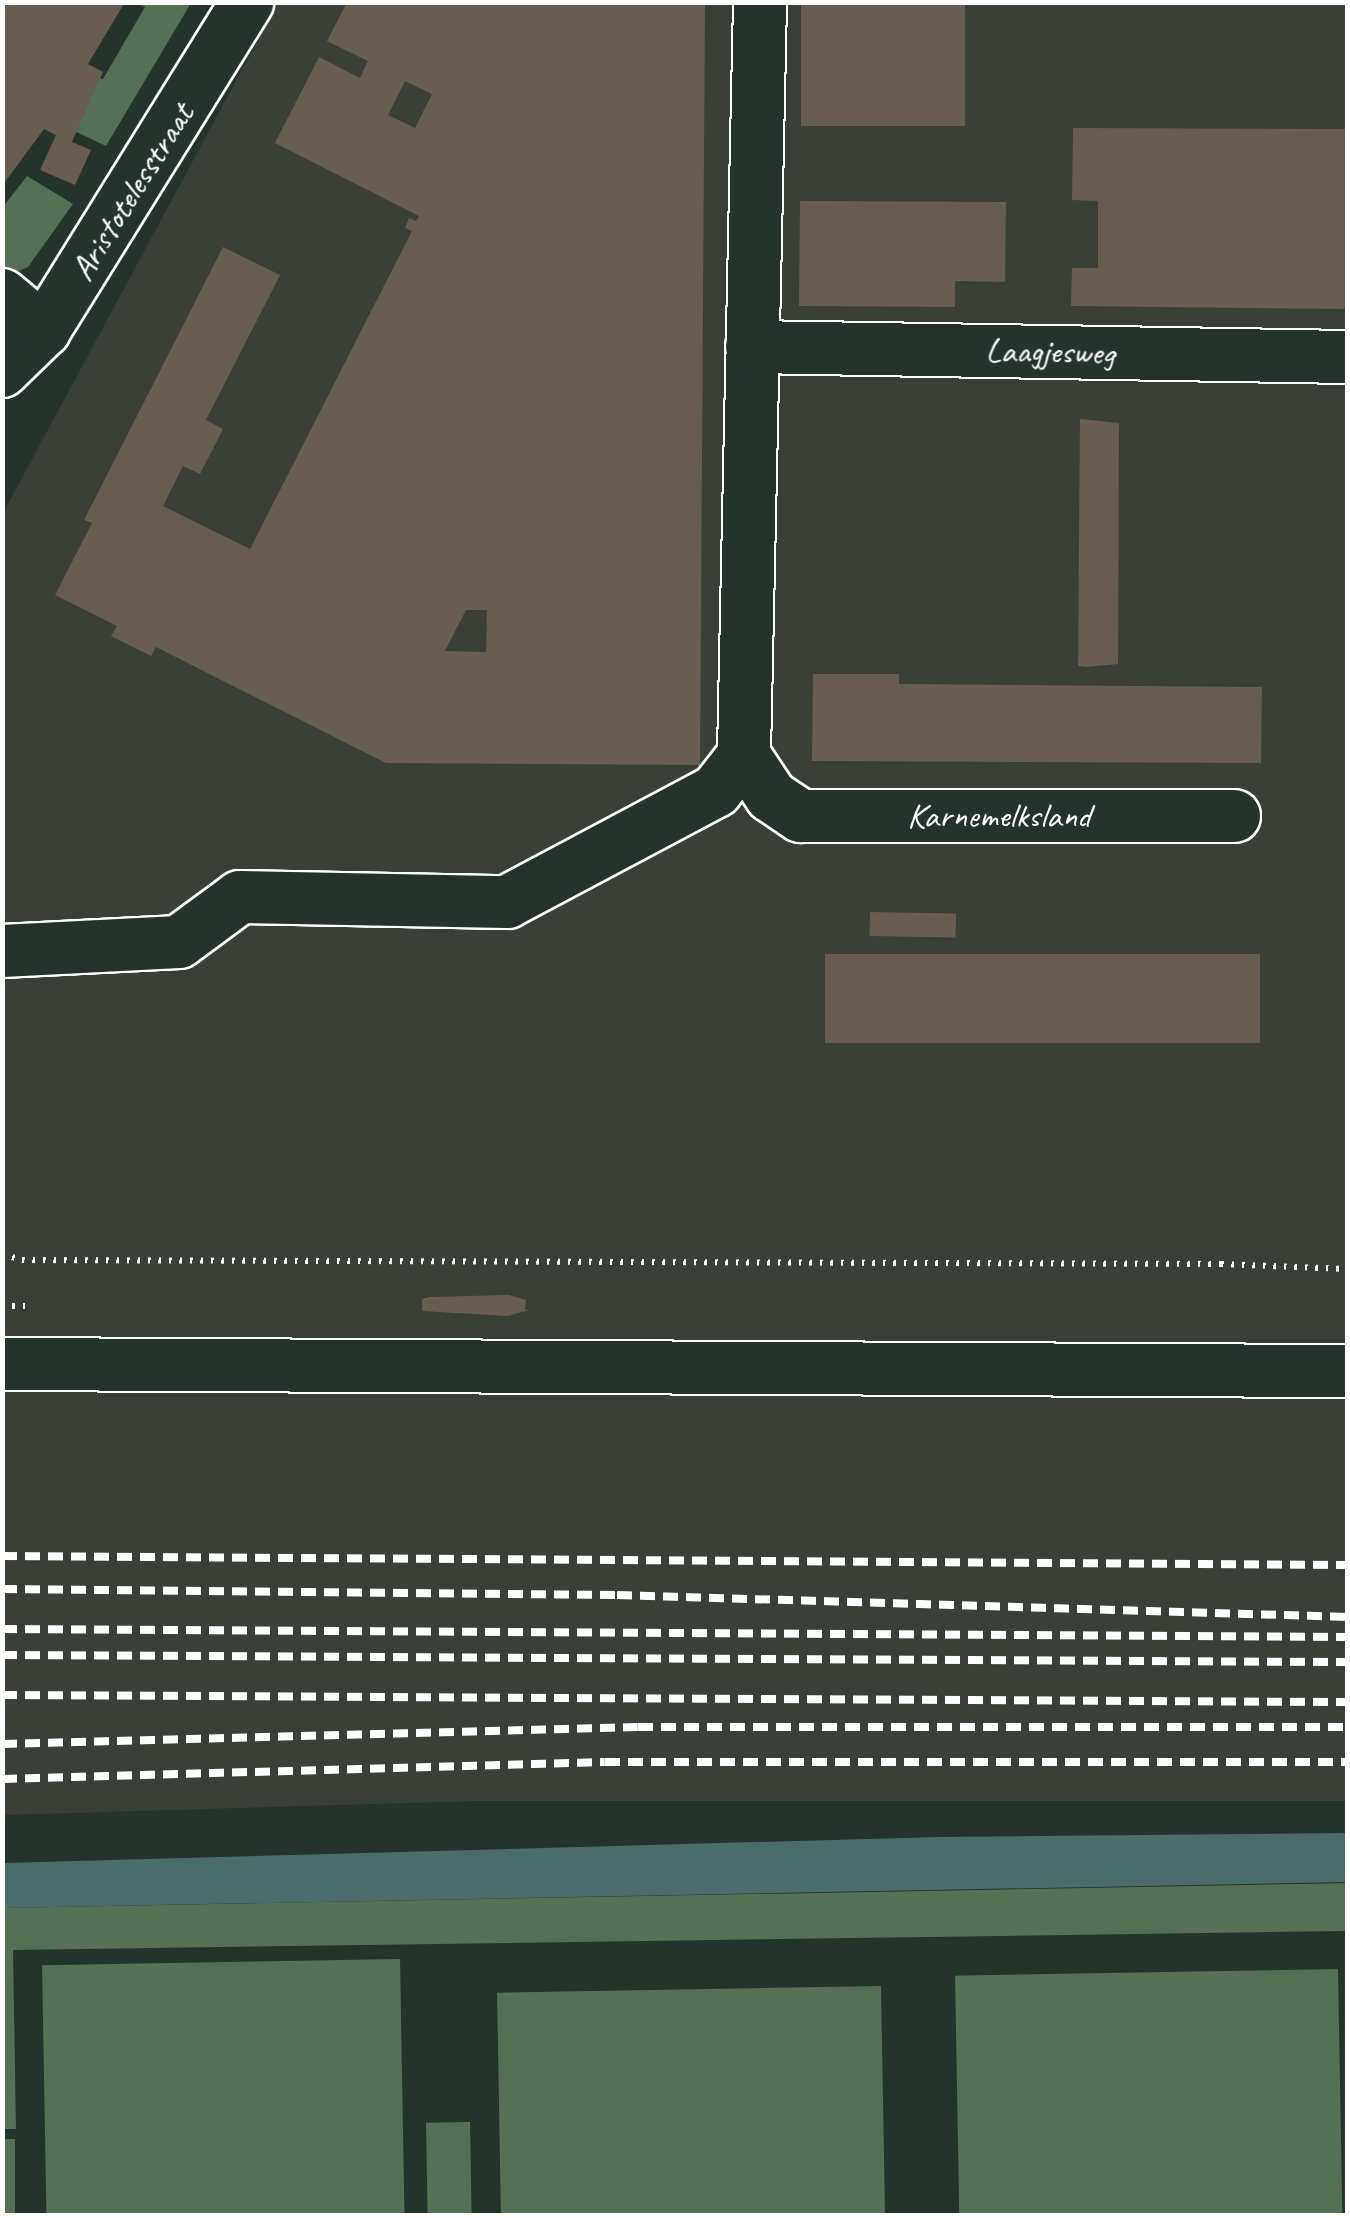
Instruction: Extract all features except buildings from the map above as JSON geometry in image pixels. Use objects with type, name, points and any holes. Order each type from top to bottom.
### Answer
[{"type":"street","name":"Aristotelesstraat","points":[[2,371],[44,330],[246,2]]},
{"type":"street","points":[[2,950],[180,942],[240,897],[507,902],[716,791],[758,776],[752,348],[760,2]]},
{"type":"street","points":[[2,294],[44,330]]},
{"type":"street","name":"Laagjesweg","points":[[752,348],[1348,356]]},
{"type":"street","name":"Karnemelksland","points":[[758,776],[800,816],[1234,816]]},
{"type":"street","points":[[2,1364],[1348,1371]]},
{"type":"path","points":[[2,1254],[42,1260],[1201,1264],[1348,1268]]},
{"type":"path","points":[[2,1306],[26,1306]]},
{"type":"shaded area","points":[[278,3],[1347,3],[1347,1801],[476,1801],[3,1815],[2,515]]},
{"type":"green space","points":[[136,3],[191,3],[106,146],[68,128],[93,77],[103,79],[145,7]]},
{"type":"green space","points":[[27,176],[73,204],[28,267],[12,274],[3,268],[3,207]]},
{"type":"green space","points":[[1348,1883],[1347,1931],[13,1950],[16,2129],[3,2129],[2,1908]]},
{"type":"green space","points":[[400,1959],[404,2215],[46,2216],[42,1965]]},
{"type":"green space","points":[[1338,1969],[1342,2215],[959,2216],[955,1976]]},
{"type":"green space","points":[[881,1986],[885,2215],[501,2216],[497,1993]]},
{"type":"green space","points":[[470,2122],[472,2215],[428,2216],[426,2123]]},
{"type":"green space","points":[[2,2139],[15,2139],[15,2215],[2,2215]]},
{"type":"water","points":[[1348,1833],[1347,1882],[3,1908],[3,1863],[939,1837]]},
{"type":"railway","points":[[2,1556],[1348,1565]]},
{"type":"railway","points":[[2,1589],[617,1595],[1348,1617]]},
{"type":"railway","points":[[2,1629],[1348,1637]]},
{"type":"railway","points":[[2,1655],[1348,1662]]},
{"type":"railway","points":[[2,1695],[1348,1702]]},
{"type":"railway","points":[[2,1744],[638,1727],[1348,1727]]},
{"type":"railway","points":[[2,1779],[605,1762],[1348,1762]]}]
